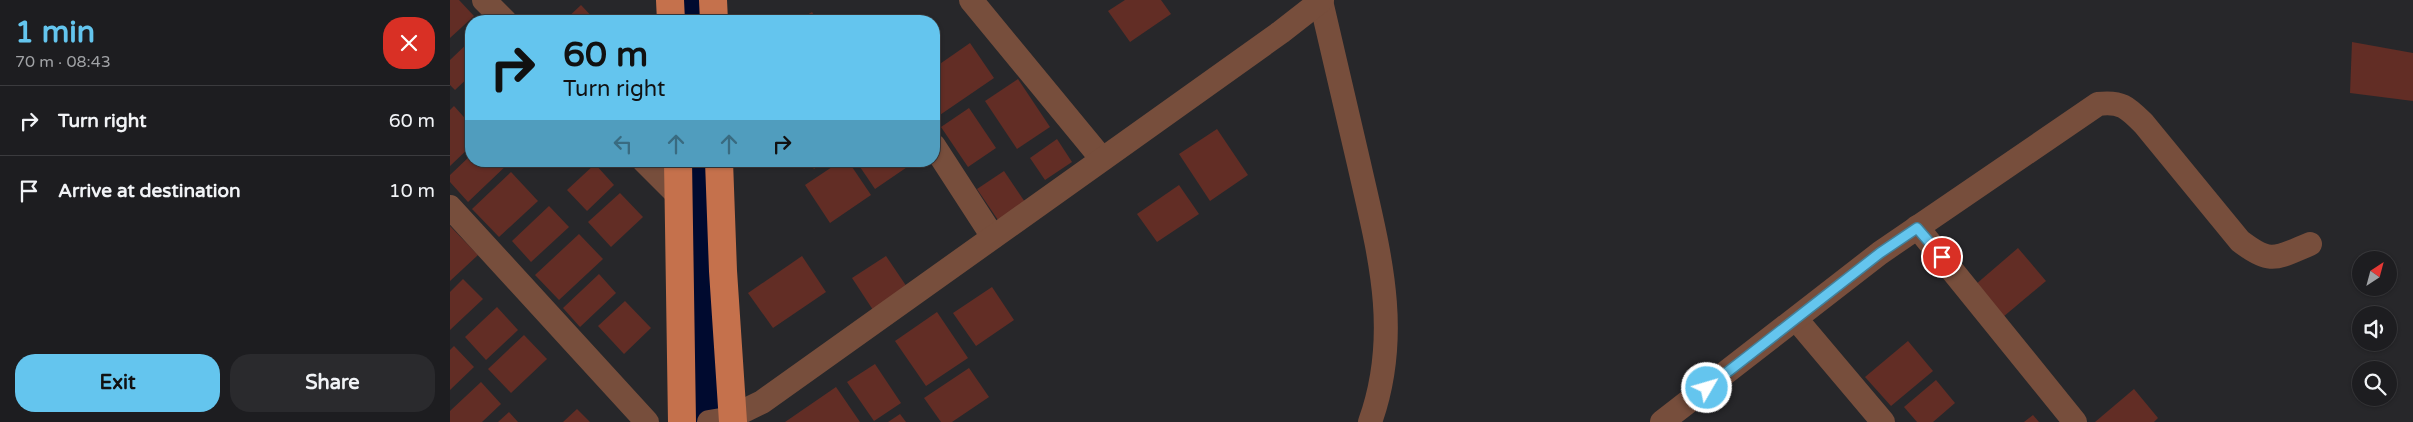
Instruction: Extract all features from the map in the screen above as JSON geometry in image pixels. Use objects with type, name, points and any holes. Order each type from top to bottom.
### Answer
[{"type":"main road","points":[[670,0],[671,15]]},
{"type":"main road","points":[[713,0],[714,15]]},
{"type":"main road","points":[[678,167],[682,422]]},
{"type":"main road","points":[[719,167],[725,420]]},
{"type":"street","points":[[484,0],[499,15]]},
{"type":"street","points":[[971,0],[1102,159]]},
{"type":"street","points":[[725,420],[762,402],[1321,0],[1381,263],[1388,330],[1378,399],[1370,422]]},
{"type":"street","points":[[1662,422],[1880,253],[2098,104],[2112,102],[2127,107],[2144,124],[2240,242],[2257,254],[2275,259],[2310,244]]},
{"type":"street","points":[[940,155],[992,237]]},
{"type":"street","points":[[650,167],[680,197]]},
{"type":"street","points":[[450,207],[647,422]]},
{"type":"street","points":[[1917,228],[2075,422]]},
{"type":"street","points":[[1796,319],[1883,422]]},
{"type":"building","points":[[450,0],[459,0],[473,15],[465,15],[465,24],[450,38]]},
{"type":"building","points":[[1125,0],[1161,0],[1171,14],[1130,42],[1108,11]]},
{"type":"building","points":[[581,5],[590,15],[570,15]]},
{"type":"building","points":[[2352,42],[2413,53],[2413,101],[2350,93]]},
{"type":"building","points":[[970,43],[994,78],[940,115],[940,64]]},
{"type":"building","points":[[465,46],[465,81],[455,90],[450,85],[450,60]]},
{"type":"building","points":[[1018,79],[1050,127],[1017,149],[985,101]]},
{"type":"building","points":[[454,106],[465,118],[465,152],[450,166],[450,110]]},
{"type":"building","points":[[969,108],[996,148],[968,167],[941,127]]},
{"type":"building","points":[[1217,129],[1248,175],[1210,201],[1179,154]]},
{"type":"building","points":[[1057,139],[1072,162],[1045,180],[1030,158]]},
{"type":"building","points":[[465,161],[465,167],[505,167],[468,202],[450,182],[450,175]]},
{"type":"building","points":[[592,167],[598,167],[614,185],[587,211],[567,190]]},
{"type":"building","points":[[832,167],[852,167],[871,195],[830,223],[805,185]]},
{"type":"building","points":[[860,167],[907,167],[875,189]]},
{"type":"building","points":[[1004,171],[1027,205],[1000,223],[977,189]]},
{"type":"building","points":[[511,172],[538,201],[499,237],[472,209]]},
{"type":"building","points":[[1179,185],[1199,214],[1157,242],[1137,214]]},
{"type":"building","points":[[620,193],[643,217],[611,247],[588,222]]},
{"type":"building","points":[[549,206],[569,227],[531,262],[512,241]]},
{"type":"building","points":[[450,226],[478,255],[450,281]]},
{"type":"building","points":[[579,234],[603,259],[559,300],[535,275]]},
{"type":"building","points":[[2018,248],[2046,281],[2003,317],[1975,285]]},
{"type":"building","points":[[802,256],[826,292],[773,328],[748,293]]},
{"type":"building","points":[[886,256],[909,290],[875,313],[852,278]]},
{"type":"building","points":[[599,274],[616,293],[580,327],[563,308]]},
{"type":"building","points":[[463,279],[483,299],[450,330],[450,292]]},
{"type":"building","points":[[992,287],[1014,320],[976,346],[953,313]]},
{"type":"building","points":[[625,301],[651,328],[624,354],[598,326]]},
{"type":"building","points":[[497,307],[518,330],[486,360],[465,337]]},
{"type":"building","points":[[937,312],[968,358],[926,386],[895,341]]},
{"type":"building","points":[[524,335],[547,359],[511,393],[488,369]]},
{"type":"building","points":[[1908,341],[1933,371],[1891,406],[1865,377]]},
{"type":"building","points":[[454,346],[474,367],[450,390],[450,350]]},
{"type":"building","points":[[875,364],[901,403],[874,421],[847,382]]},
{"type":"building","points":[[969,368],[989,397],[952,422],[941,422],[924,398]]},
{"type":"building","points":[[1936,380],[1955,403],[1933,422],[1917,422],[1904,407]]},
{"type":"building","points":[[481,382],[501,404],[482,422],[450,422],[450,411]]},
{"type":"building","points":[[836,387],[860,422],[785,422]]},
{"type":"building","points":[[2134,389],[2158,418],[2154,422],[2095,422]]},
{"type":"building","points":[[577,409],[590,422],[563,422]]},
{"type":"building","points":[[509,412],[518,422],[498,422]]},
{"type":"building","points":[[900,414],[906,422],[888,422]]},
{"type":"building","points":[[2033,415],[2039,422],[2024,422]]},
{"type":"waterway","points":[[695,0],[696,15]]},
{"type":"waterway","points":[[700,167],[708,422]]},
{"type":"route","points":[[1707,388],[1880,253],[1917,228],[1942,257]]}]
